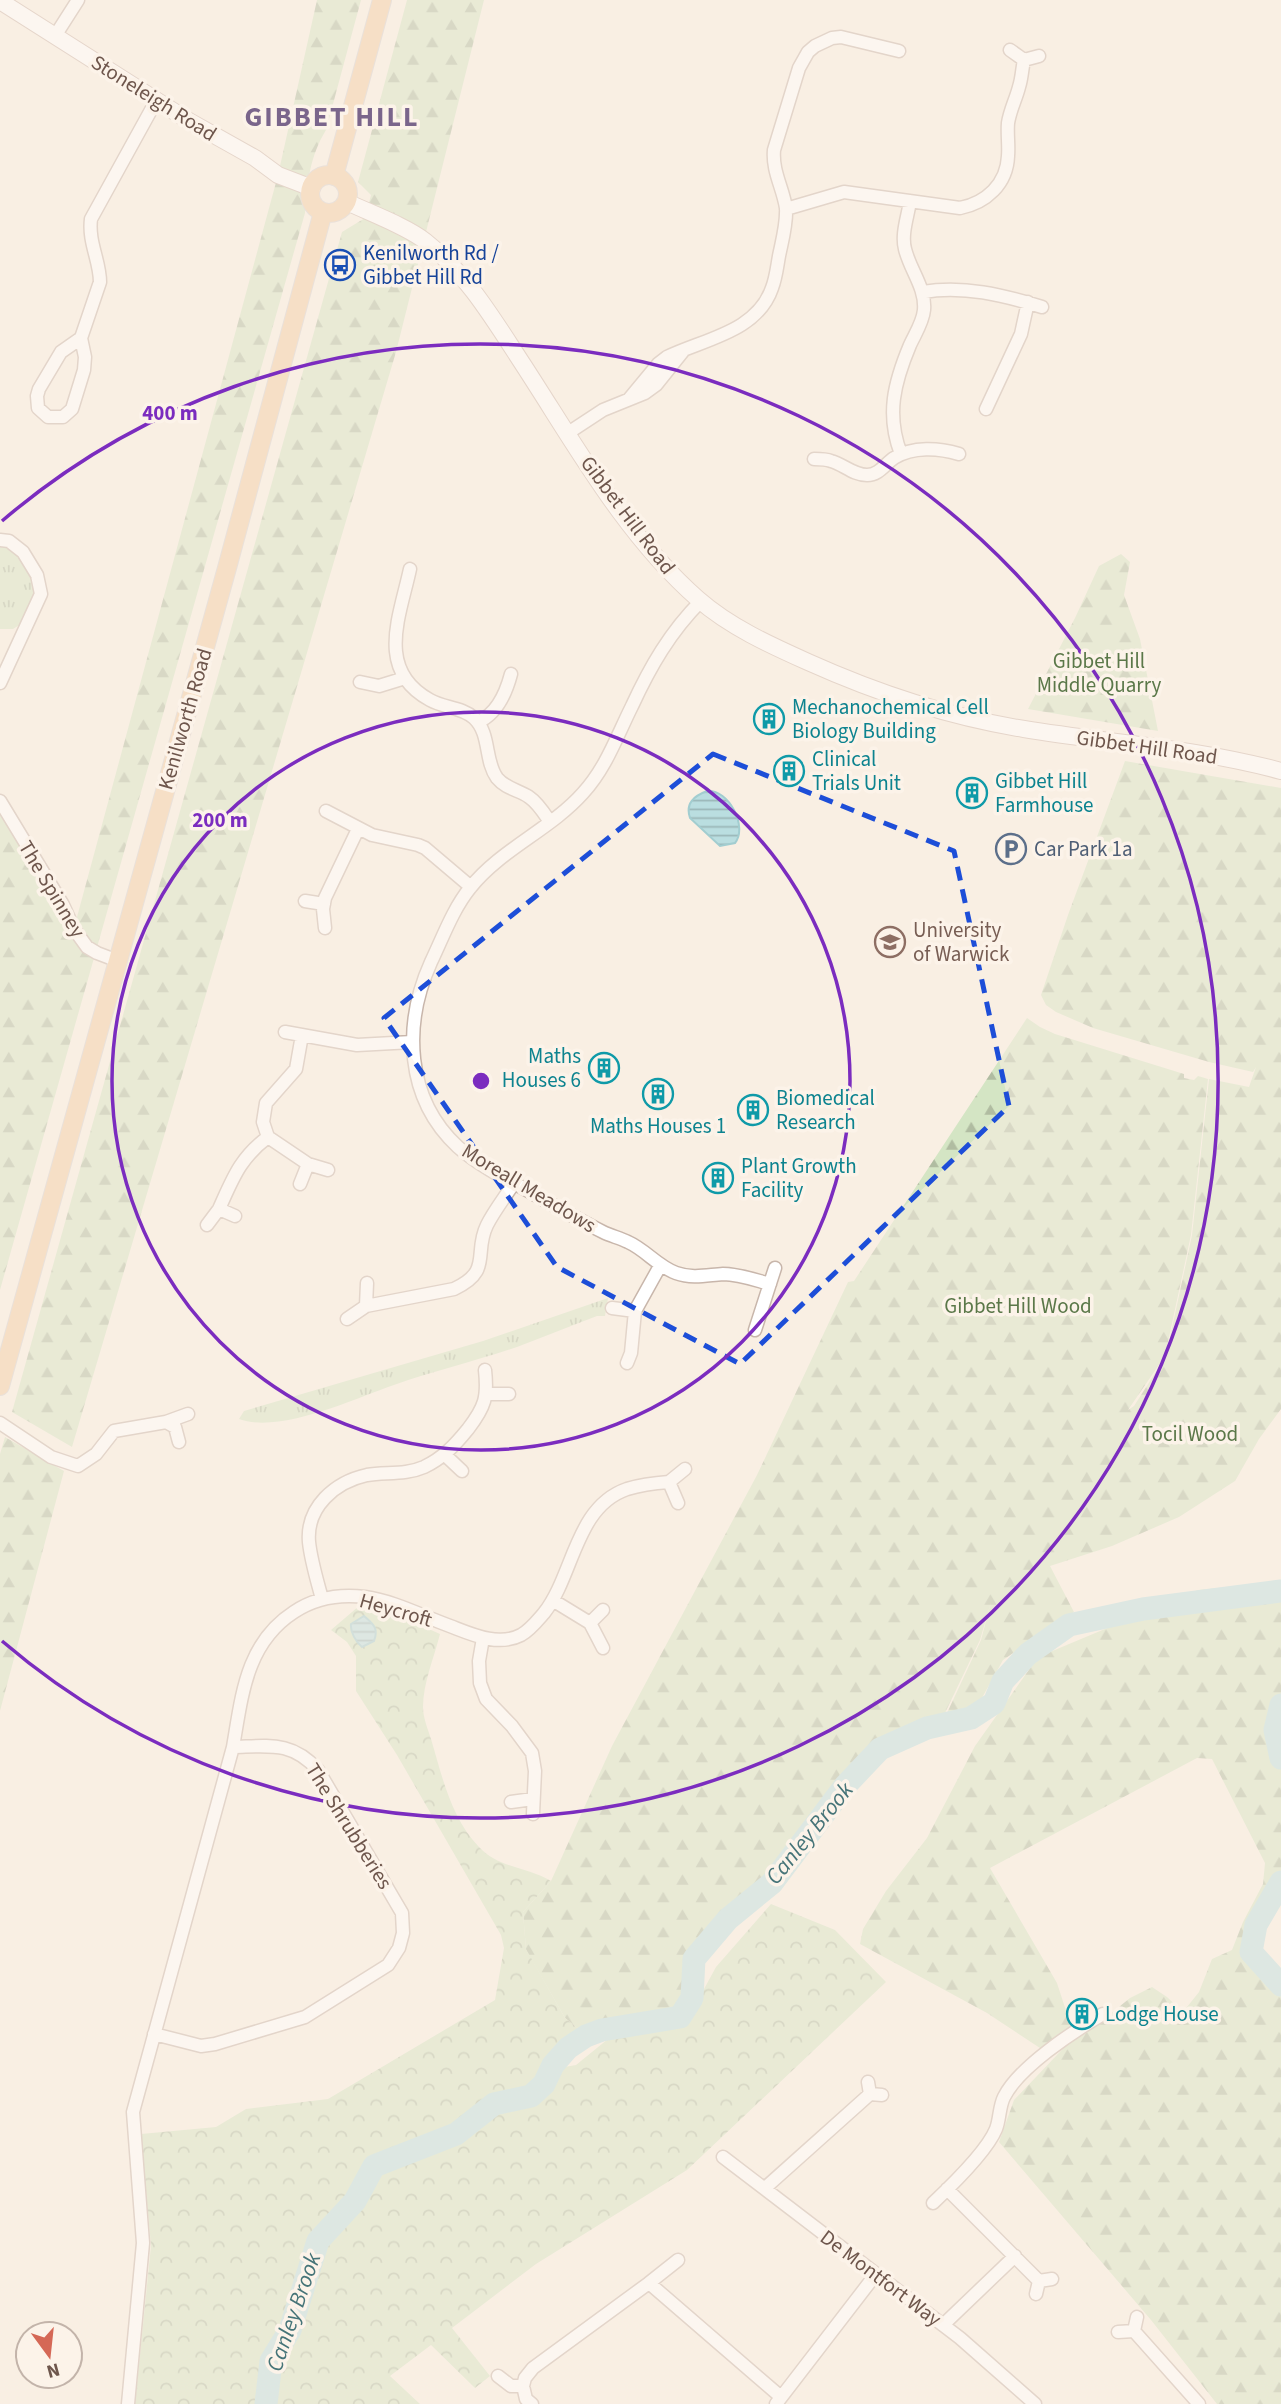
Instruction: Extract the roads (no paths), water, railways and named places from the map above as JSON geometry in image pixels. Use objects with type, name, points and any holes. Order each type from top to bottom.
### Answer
[{"type":"main road","points":[[334,176],[382,0]]},
{"type":"main road","points":[[334,176],[345,185],[347,202],[337,212],[323,212],[313,203],[312,188],[321,178],[334,176]]},
{"type":"main road","name":"Kenilworth Road","points":[[0,1386],[323,212]]},
{"type":"street","points":[[55,36],[78,0]]},
{"type":"street","name":"Stoneleigh Road","points":[[0,1],[156,101],[255,158],[278,175],[312,188]]},
{"type":"street","points":[[568,433],[603,410],[629,399],[658,364],[687,347],[731,331],[748,321],[760,309],[773,286],[785,224],[786,209],[774,164],[774,150],[799,68],[808,52],[823,41],[841,37],[899,51]]},
{"type":"street","points":[[1010,50],[1024,60]]},
{"type":"street","points":[[1024,60],[1039,56]]},
{"type":"street","points":[[786,209],[844,192],[960,208],[985,198],[1003,178],[1008,160],[1008,125],[1024,60]]},
{"type":"street","points":[[81,338],[61,352],[39,389],[38,408],[48,416],[63,417],[72,409],[86,363],[81,338],[100,282],[90,238],[91,219],[156,101]]},
{"type":"street","points":[[901,454],[893,431],[895,389],[899,371],[923,317],[923,292],[905,249],[904,236],[910,201]]},
{"type":"street","name":"Gibbet Hill Road","points":[[347,202],[421,238],[439,253],[490,314],[643,542],[668,572],[701,601],[735,625],[824,669],[911,703],[1020,729],[1217,757],[1281,771]]},
{"type":"street","points":[[923,292],[941,289],[968,290],[1042,307]]},
{"type":"street","points":[[986,409],[1021,334],[1028,302]]},
{"type":"street","points":[[814,459],[831,460],[858,474],[866,475],[879,471],[901,454],[940,449],[959,454]]},
{"type":"street","points":[[0,540],[17,546],[41,584],[38,602],[0,683]]},
{"type":"street","points":[[410,569],[394,645],[405,678],[429,700],[465,712],[478,722],[496,777],[506,786],[535,802],[550,822]]},
{"type":"street","points":[[403,599],[417,601]]},
{"type":"street","name":"Moreall Meadows","points":[[701,601],[662,647],[645,677],[609,756],[593,782],[574,803],[515,846],[471,887],[458,905],[424,979],[415,1007],[412,1042],[417,1080],[436,1120],[457,1146],[473,1159],[603,1232],[632,1244],[660,1266],[686,1276],[738,1275],[769,1284]]},
{"type":"street","points":[[0,651],[8,666]]},
{"type":"street","points":[[478,722],[486,719],[495,709],[507,689],[511,674]]},
{"type":"street","points":[[360,682],[379,686],[405,678]]},
{"type":"street","name":"The Spinney","points":[[0,801],[87,947],[118,961]]},
{"type":"street","points":[[326,811],[380,838],[410,842],[425,848],[471,887]]},
{"type":"street","points":[[325,928],[324,904],[333,878],[358,829]]},
{"type":"street","points":[[304,901],[324,904]]},
{"type":"street","points":[[285,1032],[358,1045],[412,1042]]},
{"type":"street","points":[[302,1035],[296,1069],[263,1109],[262,1122],[268,1137],[308,1164],[328,1170]]},
{"type":"street","points":[[207,1225],[219,1209],[241,1163],[255,1146],[268,1137]]},
{"type":"street","points":[[300,1184],[308,1164]]},
{"type":"street","points":[[347,1319],[366,1306],[454,1289],[466,1284],[480,1266],[486,1227],[514,1184]]},
{"type":"street","points":[[219,1209],[235,1216]]},
{"type":"street","points":[[627,1363],[631,1353],[635,1311],[660,1266]]},
{"type":"street","points":[[755,1330],[775,1268]]},
{"type":"street","points":[[366,1306],[367,1283]]},
{"type":"street","points":[[612,1308],[635,1311]]},
{"type":"street","points":[[322,1599],[309,1539],[313,1517],[323,1500],[337,1486],[351,1480],[422,1468],[445,1455],[479,1414],[488,1394],[485,1370]]},
{"type":"street","points":[[488,1394],[509,1394]]},
{"type":"street","points":[[0,1423],[51,1457],[78,1466],[96,1454],[114,1431],[166,1422],[188,1414]]},
{"type":"street","points":[[166,1422],[175,1427],[178,1441]]},
{"type":"street","points":[[445,1455],[461,1471]]},
{"type":"street","name":"Heycroft","points":[[233,1747],[243,1693],[257,1651],[270,1630],[301,1607],[322,1599],[367,1597],[483,1637],[500,1640],[521,1635],[531,1628],[554,1601],[595,1512],[610,1498],[625,1490],[669,1482],[685,1469]]},
{"type":"street","points":[[669,1482],[678,1503]]},
{"type":"street","points":[[554,1601],[590,1623],[603,1648]]},
{"type":"street","points":[[590,1623],[603,1610]]},
{"type":"street","points":[[483,1637],[479,1661],[480,1683],[486,1699],[512,1726],[532,1753],[535,1771],[533,1814]]},
{"type":"street","points":[[128,2404],[143,2243],[133,2112],[233,1747]]},
{"type":"street","name":"The Shrubberies","points":[[154,2034],[201,2046],[305,2017],[388,1965],[399,1948],[402,1913],[318,1770],[295,1750],[233,1747]]},
{"type":"street","points":[[511,1802],[533,1799]]},
{"type":"street","points":[[933,2203],[987,2144],[996,2128],[1004,2098],[1030,2059],[1103,2014]]},
{"type":"street","points":[[765,2188],[873,2090]]},
{"type":"street","name":"De Montfort Way","points":[[723,2157],[943,2325],[1035,2404]]},
{"type":"street","points":[[947,2189],[1042,2285]]},
{"type":"street","points":[[943,2325],[1014,2256]]},
{"type":"street","points":[[532,2404],[526,2399],[523,2386],[533,2368],[678,2260]]},
{"type":"street","points":[[649,2283],[779,2400],[876,2274]]},
{"type":"street","points":[[1134,2331],[1137,2317]]},
{"type":"street","points":[[1118,2332],[1134,2331]]},
{"type":"street","points":[[1134,2331],[1199,2404]]},
{"type":"street","points":[[498,2376],[512,2386],[523,2386]]},
{"type":"water","points":[[707,791],[722,796],[734,810],[739,828],[735,843],[720,846],[690,818],[690,804],[698,795]]},
{"type":"water","points":[[364,1616],[376,1633],[374,1641],[362,1647],[354,1637],[351,1624]]},
{"type":"waterway","name":"Canley Brook","points":[[266,2404],[271,2361],[290,2330],[318,2241],[355,2201],[374,2166],[456,2134],[494,2104],[531,2096],[544,2084],[553,2065],[568,2048],[586,2036],[602,2030],[680,2017],[692,1998],[694,1959],[728,1919],[772,1883],[845,1786],[880,1749],[927,1728],[971,1718],[994,1703],[1003,1681],[1028,1654],[1069,1625],[1143,1609],[1281,1591]]},
{"type":"waterway","points":[[1281,1705],[1275,1730],[1281,1758]]},
{"type":"waterway","points":[[1281,1882],[1256,1925],[1251,1952],[1281,1985]]},
{"type":"place","name":"Kenilworth Rd / Gibbet Hill Rd","points":[[340,265]]},
{"type":"place","name":"Mechanochemical Cell Biology Building","points":[[769,719]]},
{"type":"place","name":"Clinical Trials Unit","points":[[789,771]]},
{"type":"place","name":"Gibbet Hill Farmhouse","points":[[972,793]]},
{"type":"place","name":"Car Park 1a","points":[[1011,849]]},
{"type":"place","name":"University of Warwick","points":[[890,942]]},
{"type":"place","name":"Maths Houses 6","points":[[604,1068]]},
{"type":"place","name":"Maths Houses 1","points":[[658,1094]]},
{"type":"place","name":"Biomedical Research","points":[[753,1110]]},
{"type":"place","name":"Plant Growth Facility","points":[[718,1178]]},
{"type":"place","name":"Lodge House","points":[[1082,2014]]},
{"type":"district","name":"GIBBET HILL","points":[[332,116]]},
{"type":"park label","name":"Gibbet Hill Middle Quarry","points":[[1099,673]]},
{"type":"park label","name":"Gibbet Hill Wood","points":[[1018,1306]]},
{"type":"park label","name":"Tocil Wood","points":[[1190,1434]]}]
